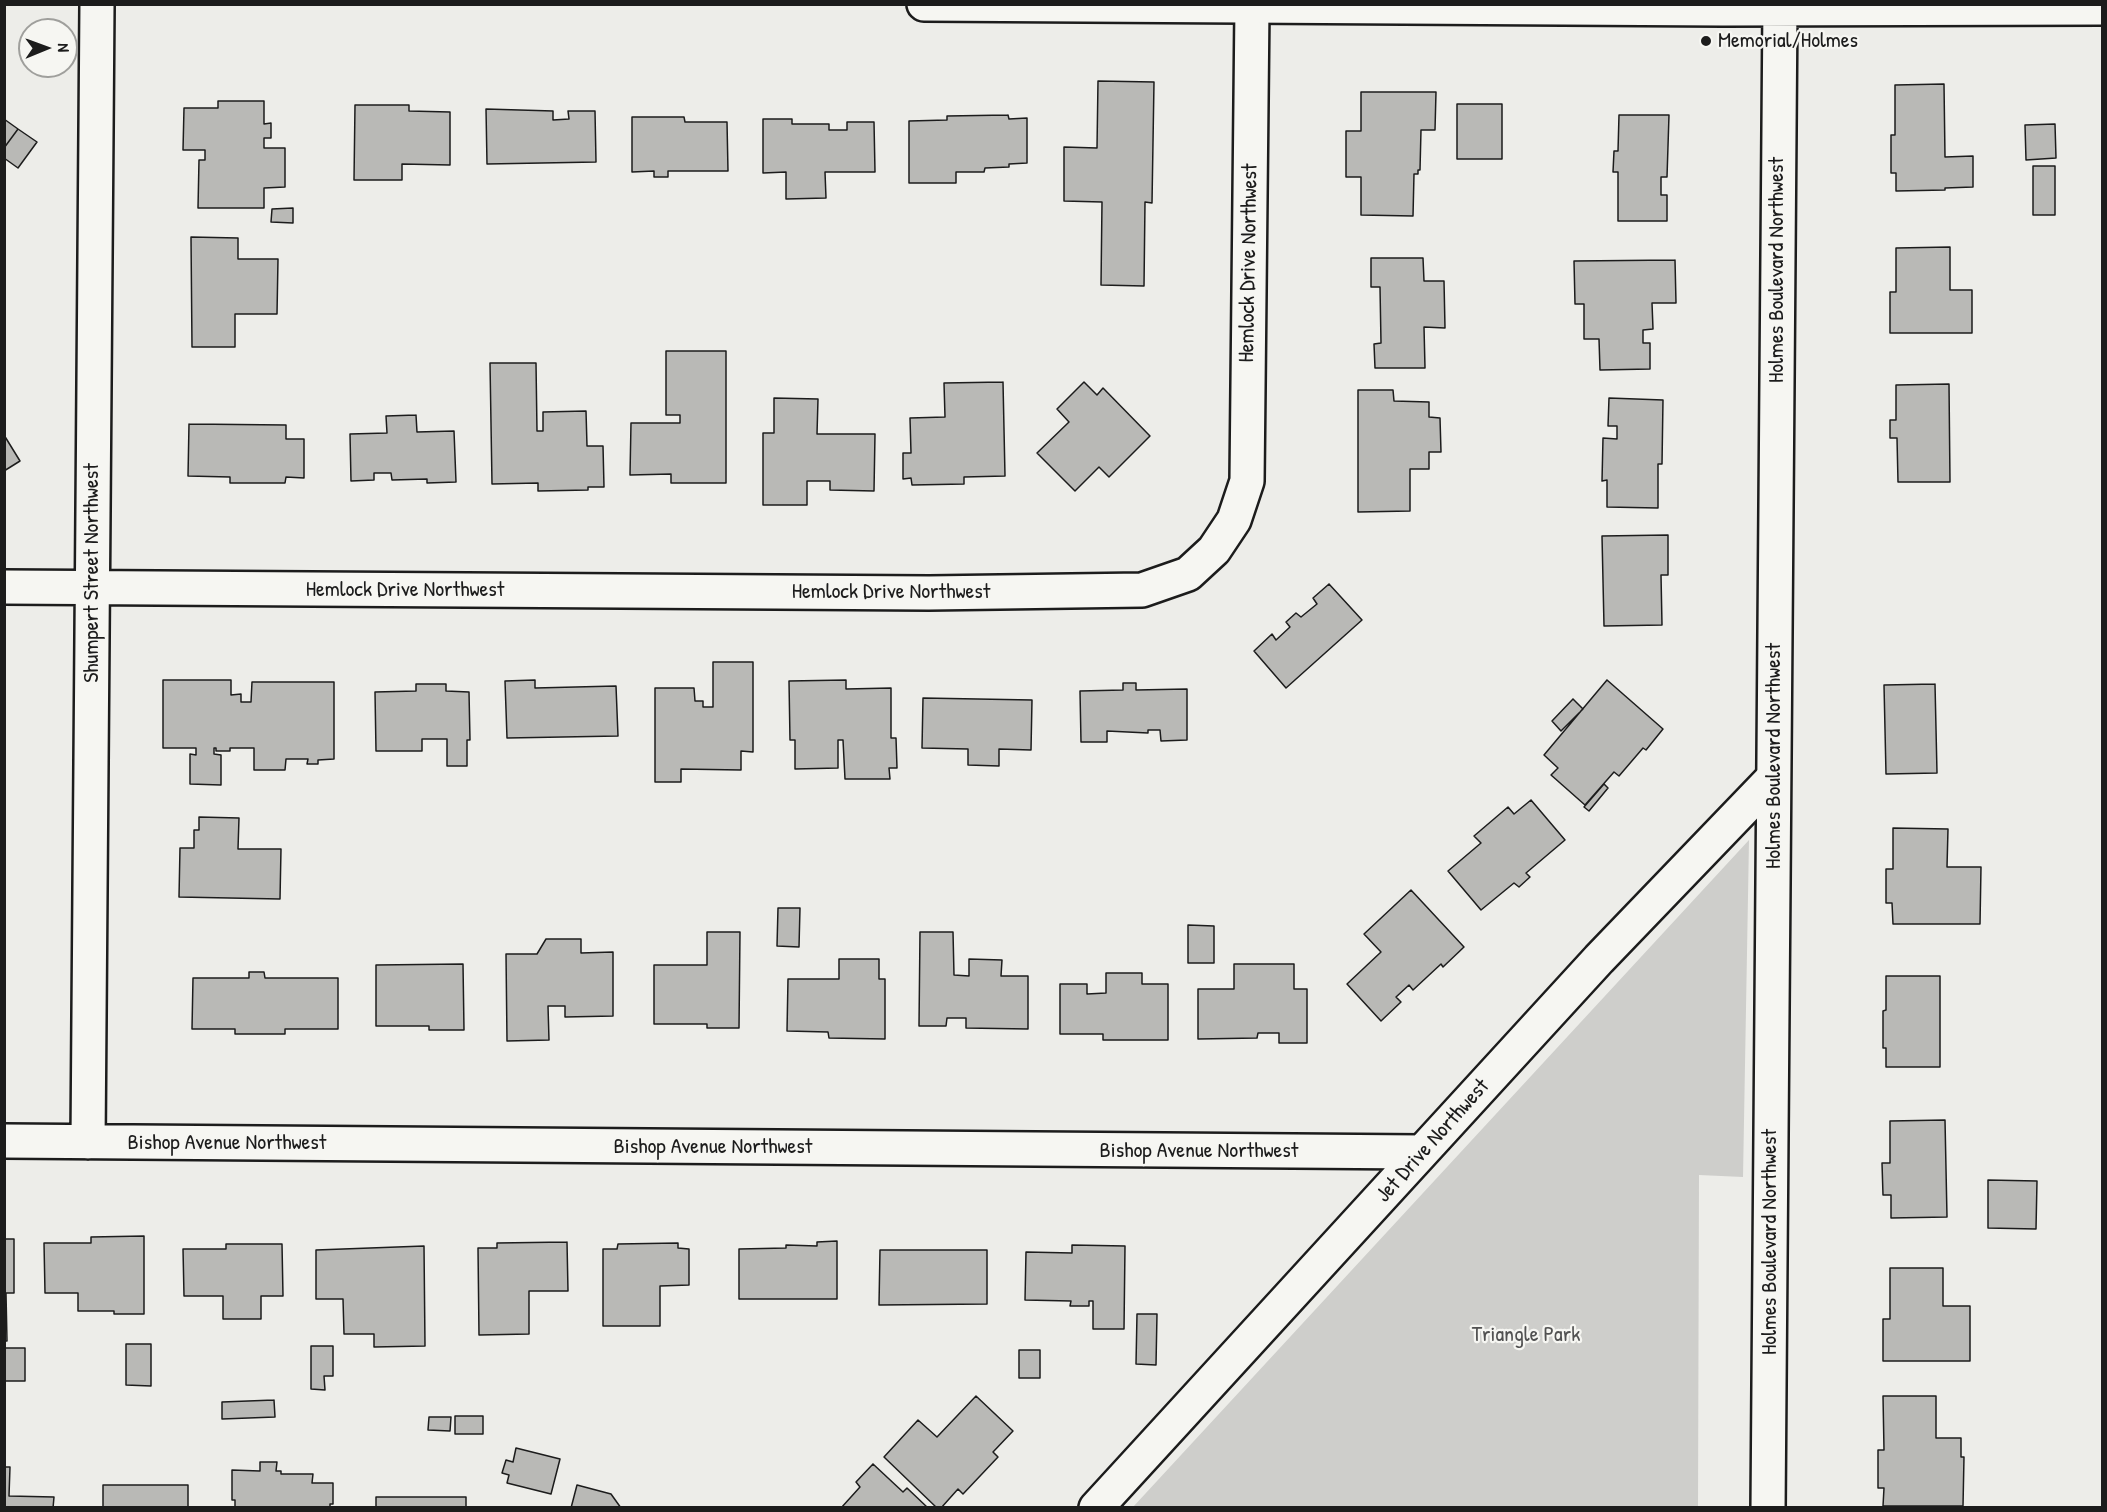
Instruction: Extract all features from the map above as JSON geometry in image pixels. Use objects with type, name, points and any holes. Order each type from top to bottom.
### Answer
[{"type":"street","name":"Shumpert Street Northwest","points":[[88,1142],[97,4]]},
{"type":"street","points":[[924,4],[2103,8]]},
{"type":"street","name":"Hemlock Drive Northwest","points":[[4,587],[929,593],[1142,590],[1188,574],[1214,550],[1234,520],[1247,481],[1252,6]]},
{"type":"street","name":"Holmes Boulevard Northwest","points":[[1768,1508],[1780,7]]},
{"type":"street","name":"Jet Drive Northwest","points":[[1096,1508],[1599,959],[1773,778]]},
{"type":"street","name":"Bishop Avenue Northwest","points":[[4,1141],[1422,1152]]},
{"type":"green space","name":"Triangle Park","points":[[1749,840],[1743,1177],[1699,1175],[1698,1507],[1133,1507]]},
{"type":"building","points":[[1098,81],[1154,82],[1152,203],[1145,202],[1144,286],[1101,285],[1102,202],[1064,201],[1064,147],[1097,148]]},
{"type":"building","points":[[1944,84],[1945,157],[1973,156],[1973,187],[1896,191],[1896,173],[1891,173],[1891,135],[1895,135],[1895,85]]},
{"type":"building","points":[[1361,92],[1436,92],[1435,130],[1421,130],[1420,170],[1418,174],[1414,174],[1413,216],[1361,215],[1361,177],[1346,177],[1346,131],[1361,131]]},
{"type":"building","points":[[218,101],[264,101],[264,124],[271,123],[271,138],[264,138],[264,148],[285,148],[285,187],[264,188],[264,208],[198,208],[199,160],[205,160],[205,150],[183,150],[184,108],[218,108]]},
{"type":"building","points":[[1457,104],[1502,104],[1502,159],[1457,159]]},
{"type":"building","points":[[355,105],[409,105],[409,111],[450,112],[450,165],[402,164],[402,180],[354,180]]},
{"type":"building","points":[[486,109],[553,111],[553,120],[569,119],[568,111],[595,111],[596,162],[487,164]]},
{"type":"building","points":[[1008,115],[1009,119],[1027,118],[1027,163],[1009,164],[1009,167],[985,168],[984,172],[956,172],[956,183],[909,183],[909,121],[947,120],[947,116]]},
{"type":"building","points":[[1619,115],[1669,115],[1667,177],[1661,177],[1661,195],[1667,195],[1667,221],[1618,221],[1618,172],[1613,172],[1614,151],[1618,151]]},
{"type":"building","points":[[632,117],[684,117],[685,122],[727,122],[728,171],[668,171],[668,177],[654,177],[654,171],[632,172]]},
{"type":"building","points":[[4,119],[18,129],[4,148]]},
{"type":"building","points":[[763,119],[792,119],[792,124],[829,124],[829,130],[847,130],[847,122],[874,122],[875,172],[825,172],[826,198],[786,199],[786,172],[763,173]]},
{"type":"building","points":[[2055,124],[2056,158],[2026,160],[2025,125]]},
{"type":"building","points":[[18,129],[37,142],[18,168],[4,158],[4,148]]},
{"type":"building","points":[[2033,166],[2055,166],[2055,215],[2033,215]]},
{"type":"building","points":[[293,208],[293,223],[271,222],[272,209]]},
{"type":"building","points":[[191,237],[238,238],[238,259],[278,259],[277,314],[235,314],[235,347],[192,347]]},
{"type":"building","points":[[1950,247],[1950,290],[1972,290],[1972,333],[1890,333],[1890,292],[1896,292],[1896,248]]},
{"type":"building","points":[[1371,258],[1423,258],[1424,281],[1444,281],[1445,328],[1424,327],[1425,368],[1375,368],[1374,344],[1381,343],[1380,287],[1371,287]]},
{"type":"building","points":[[1675,260],[1676,303],[1652,303],[1653,329],[1643,330],[1643,343],[1650,343],[1650,369],[1600,370],[1599,339],[1584,339],[1584,304],[1575,304],[1574,261]]},
{"type":"building","points":[[666,351],[726,351],[726,483],[671,483],[671,474],[630,475],[631,423],[680,423],[680,415],[666,415]]},
{"type":"building","points":[[490,363],[536,363],[537,431],[543,431],[543,412],[586,411],[587,446],[603,446],[604,487],[588,487],[588,490],[538,491],[538,483],[492,484]]},
{"type":"building","points":[[1003,382],[1005,476],[964,477],[964,484],[912,485],[911,478],[903,479],[903,453],[911,453],[910,418],[945,417],[944,383]]},
{"type":"building","points":[[1084,382],[1097,395],[1103,388],[1150,436],[1109,477],[1099,467],[1075,491],[1037,453],[1069,422],[1057,409]]},
{"type":"building","points":[[1949,384],[1950,482],[1898,482],[1897,438],[1890,438],[1890,420],[1896,420],[1896,385]]},
{"type":"building","points":[[1358,390],[1393,390],[1394,401],[1429,402],[1429,417],[1440,418],[1441,452],[1429,452],[1429,469],[1410,469],[1410,511],[1358,512]]},
{"type":"building","points":[[774,398],[818,399],[817,434],[875,434],[874,491],[830,490],[830,481],[807,481],[807,505],[763,505],[763,433],[774,433]]},
{"type":"building","points":[[1609,398],[1663,400],[1662,464],[1658,464],[1658,508],[1607,507],[1607,480],[1602,481],[1603,438],[1617,439],[1617,426],[1608,426]]},
{"type":"building","points":[[416,415],[417,432],[454,431],[456,482],[427,483],[427,479],[392,480],[391,473],[374,473],[374,480],[351,481],[350,434],[387,433],[386,416]]},
{"type":"building","points":[[189,424],[286,425],[286,439],[304,439],[304,478],[286,477],[285,483],[230,483],[230,477],[188,476]]},
{"type":"building","points":[[4,435],[20,461],[4,471]]},
{"type":"building","points":[[1668,535],[1668,575],[1661,575],[1662,625],[1604,626],[1602,536]]},
{"type":"building","points":[[1329,584],[1362,620],[1286,688],[1254,651],[1272,634],[1276,640],[1290,627],[1286,622],[1296,613],[1301,617],[1317,604],[1313,598]]},
{"type":"building","points":[[713,662],[753,662],[753,752],[741,751],[741,770],[681,769],[681,782],[655,782],[655,688],[694,688],[695,701],[703,701],[703,707],[713,707]]},
{"type":"building","points":[[163,680],[231,680],[231,695],[241,694],[241,702],[251,702],[252,682],[334,682],[334,759],[318,760],[318,764],[307,764],[308,759],[286,759],[285,770],[254,770],[254,748],[230,748],[230,751],[216,751],[214,748],[214,754],[221,755],[221,785],[190,784],[190,754],[196,755],[196,748],[163,748]]},
{"type":"building","points":[[535,680],[535,688],[616,686],[618,736],[507,738],[505,681]]},
{"type":"building","points":[[846,680],[846,689],[891,688],[891,738],[896,738],[897,768],[889,768],[890,779],[845,779],[843,740],[838,740],[838,768],[795,769],[795,740],[790,740],[789,681]]},
{"type":"building","points":[[1607,680],[1663,729],[1646,750],[1643,748],[1619,776],[1614,772],[1585,805],[1551,775],[1558,768],[1544,755]]},
{"type":"building","points":[[1123,683],[1136,683],[1136,690],[1187,689],[1187,740],[1161,741],[1160,730],[1148,730],[1148,733],[1107,731],[1107,742],[1081,742],[1080,691],[1123,690]]},
{"type":"building","points":[[416,684],[446,684],[446,691],[469,692],[470,740],[467,740],[467,766],[447,766],[447,739],[422,739],[422,751],[376,751],[375,692],[416,691]]},
{"type":"building","points":[[1935,684],[1937,773],[1886,774],[1884,685]]},
{"type":"building","points":[[923,698],[1032,700],[1031,750],[999,749],[999,766],[968,765],[968,749],[922,748]]},
{"type":"building","points":[[1573,699],[1583,709],[1561,731],[1552,721]]},
{"type":"building","points":[[1604,784],[1608,788],[1589,811],[1584,807]]},
{"type":"building","points":[[1531,800],[1565,840],[1526,873],[1530,877],[1519,887],[1514,883],[1481,910],[1448,871],[1481,843],[1474,836],[1508,807],[1514,814]]},
{"type":"building","points":[[199,817],[239,818],[238,849],[281,849],[280,899],[179,897],[180,848],[194,848],[194,830],[199,830]]},
{"type":"building","points":[[1893,828],[1948,829],[1947,867],[1981,867],[1980,924],[1893,924],[1892,903],[1886,903],[1886,869],[1893,869]]},
{"type":"building","points":[[1411,890],[1464,947],[1443,967],[1441,964],[1413,990],[1409,985],[1396,997],[1401,1002],[1381,1021],[1347,984],[1381,952],[1364,934]]},
{"type":"building","points":[[778,908],[800,908],[799,947],[777,946]]},
{"type":"building","points":[[1188,925],[1214,926],[1214,963],[1188,963]]},
{"type":"building","points":[[707,932],[740,932],[739,1028],[707,1028],[707,1024],[654,1024],[654,965],[707,965]]},
{"type":"building","points":[[920,932],[953,932],[954,975],[969,976],[969,959],[1002,960],[1001,976],[1028,976],[1028,1029],[966,1028],[966,1018],[947,1018],[946,1026],[919,1026]]},
{"type":"building","points":[[546,939],[581,939],[581,953],[613,952],[613,1016],[565,1017],[565,1006],[548,1006],[549,1040],[507,1041],[506,954],[537,954]]},
{"type":"building","points":[[839,959],[879,959],[879,979],[885,979],[885,1039],[829,1038],[828,1032],[787,1031],[788,979],[839,979]]},
{"type":"building","points":[[463,964],[464,1030],[429,1030],[429,1026],[376,1026],[376,965]]},
{"type":"building","points":[[1234,964],[1294,964],[1294,989],[1307,989],[1307,1043],[1279,1043],[1279,1033],[1258,1033],[1257,1038],[1198,1039],[1198,989],[1234,989]]},
{"type":"building","points":[[249,972],[264,972],[265,978],[338,978],[338,1029],[285,1029],[285,1034],[235,1034],[235,1029],[192,1029],[193,978],[249,978]]},
{"type":"building","points":[[1106,973],[1142,973],[1142,984],[1168,984],[1168,1040],[1103,1040],[1103,1034],[1060,1034],[1060,984],[1087,984],[1087,994],[1106,993]]},
{"type":"building","points":[[1886,976],[1940,976],[1940,1067],[1886,1067],[1886,1048],[1883,1048],[1883,1011],[1886,1010]]},
{"type":"building","points":[[1945,1120],[1947,1217],[1891,1218],[1891,1195],[1883,1195],[1882,1163],[1890,1163],[1890,1121]]},
{"type":"building","points":[[1988,1180],[2037,1181],[2036,1229],[1988,1228]]},
{"type":"building","points":[[144,1236],[144,1314],[78,1311],[78,1293],[45,1293],[44,1243],[91,1243],[91,1237]]},
{"type":"building","points":[[4,1239],[14,1239],[14,1293],[6,1293],[7,1341],[4,1341]]},
{"type":"building","points":[[837,1241],[837,1299],[739,1299],[739,1249],[786,1248],[786,1245],[817,1246],[817,1242]]},
{"type":"building","points":[[567,1242],[568,1291],[529,1291],[529,1334],[479,1335],[478,1248],[497,1248],[497,1243]]},
{"type":"building","points":[[678,1243],[678,1248],[689,1249],[689,1285],[660,1286],[660,1326],[603,1326],[603,1249],[617,1249],[618,1244]]},
{"type":"building","points":[[226,1244],[282,1244],[283,1296],[261,1296],[261,1319],[223,1319],[223,1296],[184,1296],[183,1249],[226,1249]]},
{"type":"building","points":[[1072,1245],[1125,1246],[1124,1329],[1093,1329],[1093,1301],[1089,1301],[1089,1306],[1070,1306],[1071,1301],[1025,1300],[1026,1252],[1072,1253]]},
{"type":"building","points":[[424,1246],[425,1346],[374,1347],[374,1334],[344,1334],[343,1299],[316,1299],[316,1250]]},
{"type":"building","points":[[880,1250],[987,1250],[987,1304],[879,1305]]},
{"type":"building","points":[[1890,1268],[1943,1268],[1943,1306],[1970,1306],[1970,1361],[1883,1361],[1883,1319],[1890,1319]]},
{"type":"building","points":[[1137,1314],[1157,1314],[1156,1365],[1136,1364]]},
{"type":"building","points":[[126,1344],[151,1344],[151,1386],[126,1385]]},
{"type":"building","points":[[311,1346],[333,1346],[333,1376],[324,1376],[325,1390],[311,1389]]},
{"type":"building","points":[[4,1348],[25,1348],[25,1381],[4,1381]]},
{"type":"building","points":[[1019,1350],[1040,1350],[1040,1378],[1019,1378]]},
{"type":"building","points":[[976,1396],[1013,1431],[993,1452],[998,1457],[963,1494],[958,1489],[941,1508],[937,1508],[884,1457],[918,1420],[937,1437]]},
{"type":"building","points":[[1883,1396],[1936,1396],[1936,1438],[1961,1438],[1961,1457],[1964,1457],[1963,1506],[1883,1506],[1884,1488],[1878,1488],[1878,1450],[1884,1450]]},
{"type":"building","points":[[274,1400],[275,1417],[222,1419],[222,1402]]},
{"type":"building","points":[[455,1416],[483,1416],[483,1434],[455,1434]]},
{"type":"building","points":[[429,1417],[451,1417],[450,1431],[428,1430]]},
{"type":"building","points":[[516,1448],[560,1459],[551,1494],[507,1483],[509,1475],[502,1473],[506,1460],[513,1462]]},
{"type":"building","points":[[260,1462],[277,1462],[276,1471],[281,1471],[281,1474],[313,1474],[312,1483],[333,1483],[333,1504],[330,1504],[330,1508],[235,1508],[235,1500],[232,1500],[232,1470],[260,1471]]},
{"type":"building","points":[[873,1464],[903,1492],[907,1488],[928,1508],[841,1508],[860,1487],[856,1482]]},
{"type":"building","points":[[4,1467],[10,1467],[9,1496],[54,1497],[53,1508],[4,1508]]},
{"type":"building","points":[[103,1485],[188,1485],[188,1508],[103,1508]]},
{"type":"building","points":[[577,1485],[611,1494],[621,1508],[571,1508]]},
{"type":"building","points":[[376,1497],[466,1497],[466,1508],[376,1508]]},
{"type":"place","name":"Memorial/Holmes","points":[[1706,41]]}]
